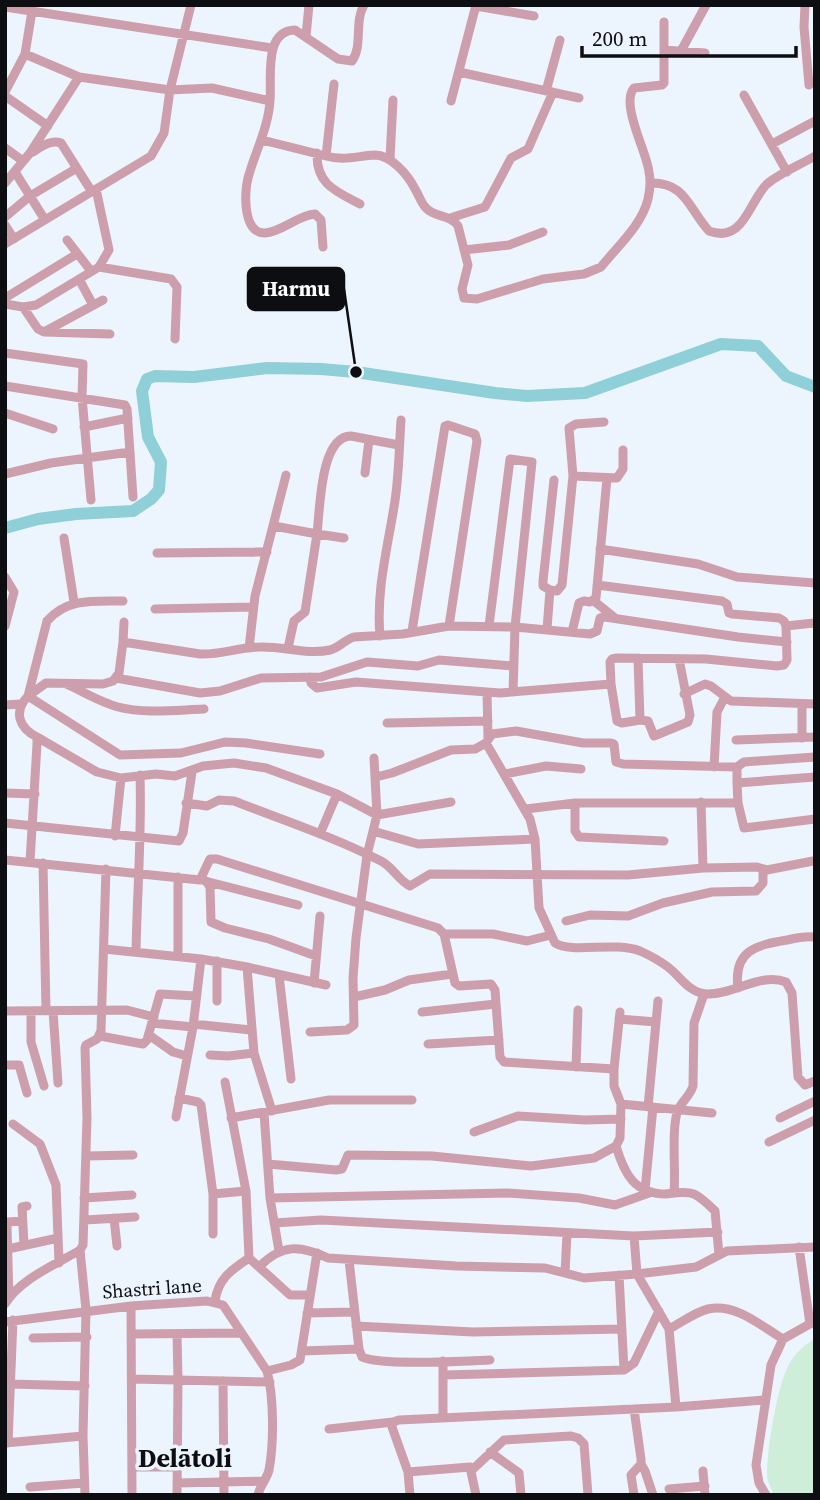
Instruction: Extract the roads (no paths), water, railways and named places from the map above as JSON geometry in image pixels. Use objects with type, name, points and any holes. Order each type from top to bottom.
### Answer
[{"type":"street","points":[[5,225],[10,241],[151,156],[164,133],[170,90],[191,5]]},
{"type":"street","points":[[306,36],[309,5]]},
{"type":"street","points":[[323,247],[321,220],[315,214],[267,233],[254,229],[246,198],[247,180],[262,140],[270,101],[272,48],[276,38],[288,30],[295,30],[338,59],[352,61],[356,56],[359,21],[364,5]]},
{"type":"street","points":[[681,51],[706,5]]},
{"type":"street","points":[[805,5],[804,27],[811,64],[809,85]]},
{"type":"street","points":[[451,101],[476,6],[534,16]]},
{"type":"street","points":[[5,7],[32,11],[51,10],[184,36],[272,48]]},
{"type":"street","points":[[32,11],[24,54],[5,94],[48,126]]},
{"type":"street","points":[[450,218],[458,226],[468,265],[464,298],[471,300],[543,279],[593,272],[601,267],[640,217],[648,201],[649,170],[634,121],[630,95],[634,88],[664,83],[664,22]]},
{"type":"street","points":[[262,140],[339,160],[375,155],[390,159],[410,181],[425,208],[440,216],[450,218],[485,207],[511,158],[528,149],[549,91],[560,40]]},
{"type":"street","points":[[664,50],[705,53]]},
{"type":"street","points":[[24,54],[79,77],[170,90],[212,88],[270,101]]},
{"type":"street","points":[[5,67],[18,68]]},
{"type":"street","points":[[458,72],[579,98]]},
{"type":"street","points":[[5,183],[30,153],[79,77]]},
{"type":"street","points":[[334,84],[322,154],[317,166],[326,183],[360,204]]},
{"type":"street","points":[[744,95],[787,172]]},
{"type":"street","points":[[390,159],[393,100]]},
{"type":"street","points":[[772,144],[815,121]]},
{"type":"street","points":[[5,303],[23,307],[36,305],[95,269],[109,250],[94,191],[61,143],[56,141],[30,153]]},
{"type":"street","points":[[5,148],[23,162]]},
{"type":"street","points":[[650,183],[675,187],[709,231],[721,233],[743,224],[764,187],[815,156]]},
{"type":"street","points":[[5,217],[30,196],[76,168]]},
{"type":"street","points":[[15,172],[45,220]]},
{"type":"street","points":[[464,250],[509,245],[543,232]]},
{"type":"street","points":[[67,240],[77,254],[95,269],[171,279],[176,282],[175,339]]},
{"type":"street","points":[[5,298],[77,254]]},
{"type":"street","points":[[79,278],[93,306]]},
{"type":"street","points":[[44,332],[103,300]]},
{"type":"street","points":[[23,307],[38,329],[44,332],[110,334]]},
{"type":"street","points":[[5,353],[83,364],[82,397],[91,500]]},
{"type":"street","points":[[5,386],[125,405],[133,497]]},
{"type":"street","points":[[5,413],[53,429]]},
{"type":"street","points":[[84,427],[128,418]]},
{"type":"street","points":[[380,636],[379,596],[385,549],[395,505],[401,420]]},
{"type":"street","points":[[554,480],[543,586],[557,591],[562,585],[573,476],[569,428],[576,424],[604,422]]},
{"type":"street","points":[[412,631],[445,426],[451,425],[475,434],[477,441],[449,626]]},
{"type":"street","points":[[288,648],[294,621],[305,612],[330,452],[338,439],[344,436],[399,445]]},
{"type":"street","points":[[365,473],[369,439]]},
{"type":"street","points":[[573,476],[617,478],[621,475],[623,450]]},
{"type":"street","points":[[5,474],[51,463],[130,452]]},
{"type":"street","points":[[489,626],[510,458],[531,462],[515,627],[513,691]]},
{"type":"street","points":[[249,648],[253,607],[286,475]]},
{"type":"street","points":[[594,601],[607,478]]},
{"type":"street","points":[[274,526],[344,538]]},
{"type":"street","points":[[64,538],[74,602]]},
{"type":"street","points":[[600,549],[698,565],[737,577],[815,583]]},
{"type":"street","points":[[157,553],[267,552]]},
{"type":"street","points":[[5,577],[14,592],[5,626]]},
{"type":"street","points":[[597,585],[722,601],[727,604],[729,613],[779,618],[786,625],[788,660],[782,665],[679,659],[612,659],[611,684],[617,721],[648,721],[654,736],[688,722],[690,715],[679,659]]},
{"type":"street","points":[[547,629],[550,590]]},
{"type":"street","points":[[27,696],[47,621],[53,614],[74,602],[122,601]]},
{"type":"street","points":[[572,632],[579,603],[594,601],[616,619]]},
{"type":"street","points":[[155,609],[253,607]]},
{"type":"street","points":[[123,642],[200,654],[249,648],[329,650],[348,639],[449,626],[515,627],[594,634],[600,618],[787,642]]},
{"type":"street","points":[[116,678],[121,664],[124,622]]},
{"type":"street","points":[[786,625],[814,623]]},
{"type":"street","points":[[638,658],[640,720]]},
{"type":"street","points":[[451,802],[377,815],[337,794],[265,768],[234,763],[219,763],[175,776],[140,775],[121,778],[97,772],[37,737],[22,726],[19,719],[20,704],[46,683],[103,684],[116,678],[200,693],[220,691],[261,678],[330,674],[367,662],[418,666],[439,660],[513,666]]},
{"type":"street","points":[[310,677],[311,683],[317,688],[356,682],[487,692],[611,684]]},
{"type":"street","points":[[62,682],[101,701],[128,709],[204,709]]},
{"type":"street","points":[[684,694],[705,684],[725,697],[739,702],[815,704]]},
{"type":"street","points":[[487,692],[487,740],[526,809],[535,839],[539,908],[558,946],[617,945],[640,951],[670,968],[690,988],[704,994],[780,979],[790,987],[798,1077],[805,1085],[815,1081]]},
{"type":"street","points":[[27,696],[120,755],[181,753],[225,742],[320,754]]},
{"type":"street","points":[[714,766],[717,712],[725,697]]},
{"type":"street","points":[[5,705],[20,704]]},
{"type":"street","points":[[802,704],[802,738]]},
{"type":"street","points":[[387,723],[488,721]]},
{"type":"street","points":[[376,777],[451,750],[475,749],[492,734],[516,731],[583,743],[611,743],[614,744],[615,758],[619,763],[737,767]]},
{"type":"street","points":[[30,862],[37,737]]},
{"type":"street","points":[[736,740],[815,737]]},
{"type":"street","points":[[815,757],[748,761],[737,767],[738,803],[744,828],[815,819]]},
{"type":"street","points":[[310,1032],[351,1028],[354,1025],[354,960],[360,905],[367,855],[377,815],[374,758]]},
{"type":"street","points":[[505,774],[546,766],[581,769]]},
{"type":"street","points":[[5,823],[179,841],[183,833],[192,772]]},
{"type":"street","points":[[136,952],[140,775]]},
{"type":"street","points":[[737,783],[815,777]]},
{"type":"street","points":[[115,836],[121,778]]},
{"type":"street","points":[[5,793],[35,794]]},
{"type":"street","points":[[320,834],[337,794]]},
{"type":"street","points":[[186,803],[207,806],[226,799],[320,834],[385,863],[410,886],[430,874],[628,875],[703,868],[757,867],[772,870],[813,861]]},
{"type":"street","points":[[701,802],[703,868]]},
{"type":"street","points":[[526,809],[575,803],[738,803]]},
{"type":"street","points":[[575,803],[575,831],[583,838],[664,841]]},
{"type":"street","points":[[373,831],[418,845],[535,839]]},
{"type":"street","points":[[203,880],[206,863],[210,859],[217,859],[438,928],[444,934],[455,984],[491,984],[495,990],[500,1056],[504,1062],[614,1069]]},
{"type":"street","points":[[5,860],[203,880],[298,905]]},
{"type":"street","points":[[43,863],[49,1011],[58,1083]]},
{"type":"street","points":[[100,1036],[106,869]]},
{"type":"street","points":[[566,921],[590,915],[628,916],[663,903],[712,892],[756,891],[763,883],[763,869]]},
{"type":"street","points":[[178,877],[178,956]]},
{"type":"street","points":[[203,880],[210,887],[211,922],[316,956]]},
{"type":"street","points":[[314,983],[320,916]]},
{"type":"street","points":[[444,934],[493,934],[527,941],[551,935]]},
{"type":"street","points":[[738,988],[737,973],[751,948],[761,944],[815,937]]},
{"type":"street","points":[[104,949],[217,961],[326,985]]},
{"type":"street","points":[[176,1117],[193,1025],[201,959]]},
{"type":"street","points":[[217,961],[217,1001]]},
{"type":"street","points":[[247,967],[254,1053],[268,1112],[270,1198],[279,1251]]},
{"type":"street","points":[[354,996],[385,990],[409,980],[452,974]]},
{"type":"street","points":[[279,975],[291,1079]]},
{"type":"street","points":[[7,1301],[39,1274],[60,1263],[83,1245],[86,1045],[100,1036],[146,1043],[160,994],[196,996]]},
{"type":"street","points":[[674,1193],[674,1131],[678,1110],[692,1086],[694,1023],[704,994]]},
{"type":"street","points":[[649,1191],[658,1001]]},
{"type":"street","points":[[422,1012],[496,1004]]},
{"type":"street","points":[[5,1011],[127,1010],[153,1020],[251,1030]]},
{"type":"street","points":[[576,1067],[578,1010]]},
{"type":"street","points":[[31,1012],[31,1042],[44,1086]]},
{"type":"street","points":[[268,1164],[336,1170],[342,1169],[348,1155],[368,1154],[443,1157],[531,1166],[594,1158],[616,1146],[620,1138],[621,1104],[614,1086],[619,1015],[656,1022]]},
{"type":"street","points":[[149,1035],[173,1052],[187,1056]]},
{"type":"street","points":[[428,1044],[499,1040]]},
{"type":"street","points":[[211,1055],[254,1053]]},
{"type":"street","points":[[5,1065],[19,1065],[27,1093]]},
{"type":"street","points":[[225,1082],[246,1191],[249,1258]]},
{"type":"street","points":[[179,1098],[201,1105],[213,1194],[213,1234]]},
{"type":"street","points":[[231,1118],[329,1100],[412,1100]]},
{"type":"street","points":[[780,1118],[815,1101]]},
{"type":"street","points":[[621,1104],[712,1113]]},
{"type":"street","points":[[474,1132],[518,1116],[621,1119]]},
{"type":"street","points":[[769,1143],[815,1120]]},
{"type":"street","points":[[13,1124],[37,1141],[53,1174],[60,1263]]},
{"type":"street","points":[[616,1146],[627,1176],[649,1191]]},
{"type":"street","points":[[86,1156],[133,1155]]},
{"type":"street","points":[[213,1194],[246,1191]]},
{"type":"street","points":[[270,1198],[508,1193],[579,1198],[615,1205],[649,1191],[693,1194],[715,1211],[719,1255]]},
{"type":"street","points":[[84,1198],[132,1195]]},
{"type":"street","points":[[23,1245],[22,1207],[27,1206]]},
{"type":"street","points":[[85,1220],[135,1216]]},
{"type":"street","points":[[114,1218],[117,1247]]},
{"type":"street","points":[[274,1223],[321,1220],[634,1236],[718,1232]]},
{"type":"street","points":[[7,1301],[8,1222],[22,1221]]},
{"type":"street","points":[[565,1273],[567,1234]]},
{"type":"street","points":[[634,1236],[637,1273],[669,1329],[676,1407]]},
{"type":"street","points":[[8,1249],[58,1238]]},
{"type":"street","points":[[766,1495],[759,1483],[756,1465],[771,1365],[783,1339],[812,1323],[799,1247]]},
{"type":"street","points":[[260,1266],[279,1251],[302,1248],[328,1258],[447,1266],[545,1268],[584,1278],[696,1267],[727,1251],[815,1247]]},
{"type":"street","points":[[79,1250],[86,1310],[83,1436],[85,1495]]},
{"type":"street","points":[[267,1371],[295,1364],[302,1351],[317,1253]]},
{"type":"street","points":[[249,1258],[290,1295],[310,1295]]},
{"type":"street","points":[[215,1301],[224,1278],[249,1258]]},
{"type":"street","points":[[349,1259],[362,1357],[443,1362],[490,1360]]},
{"type":"street","points":[[619,1275],[624,1370]]},
{"type":"street","name":"Shastri lane","points":[[7,1320],[131,1306],[215,1301],[223,1305],[267,1371],[270,1381],[272,1430],[269,1472],[262,1481],[258,1495]]},
{"type":"street","points":[[131,1306],[132,1495]]},
{"type":"street","points":[[669,1329],[707,1309],[724,1308],[738,1311],[783,1339]]},
{"type":"street","points":[[307,1313],[354,1311]]},
{"type":"street","points":[[443,1376],[624,1370],[635,1363],[659,1311]]},
{"type":"street","points":[[7,1320],[10,1384],[7,1443],[83,1436]]},
{"type":"street","points":[[356,1326],[473,1332],[622,1329]]},
{"type":"street","points":[[132,1334],[240,1333]]},
{"type":"street","points":[[177,1334],[177,1495]]},
{"type":"street","points":[[33,1338],[86,1337]]},
{"type":"street","points":[[302,1351],[359,1349]]},
{"type":"street","points":[[443,1362],[443,1417]]},
{"type":"street","points":[[132,1379],[270,1381]]},
{"type":"street","points":[[223,1381],[224,1495]]},
{"type":"street","points":[[10,1384],[85,1386]]},
{"type":"street","points":[[329,1429],[412,1418],[676,1407],[765,1400]]},
{"type":"street","points":[[634,1409],[641,1464],[653,1495]]},
{"type":"street","points":[[393,1422],[393,1435],[408,1472],[410,1495]]},
{"type":"street","points":[[472,1470],[504,1440],[571,1436],[582,1441],[586,1450],[588,1495]]},
{"type":"street","points":[[490,1452],[519,1473],[521,1495]]},
{"type":"street","points":[[634,1495],[631,1475],[641,1464]]},
{"type":"street","points":[[132,1467],[177,1467]]},
{"type":"street","points":[[408,1472],[466,1467],[472,1470]]},
{"type":"street","points":[[472,1470],[476,1495]]},
{"type":"street","points":[[669,1489],[705,1490],[703,1471]]},
{"type":"street","points":[[177,1483],[262,1481]]},
{"type":"street","points":[[30,1487],[84,1483]]},
{"type":"waterway","points":[[5,528],[38,519],[133,511],[151,499],[159,490],[161,462],[148,437],[142,391],[147,379],[155,376],[194,377],[267,368],[321,369],[527,396],[585,393],[721,344],[758,346],[786,376],[815,387]]},
{"type":"place","name":"Harmu","points":[[356,372]]},
{"type":"district","name":"Delātoli","points":[[185,1458]]}]
